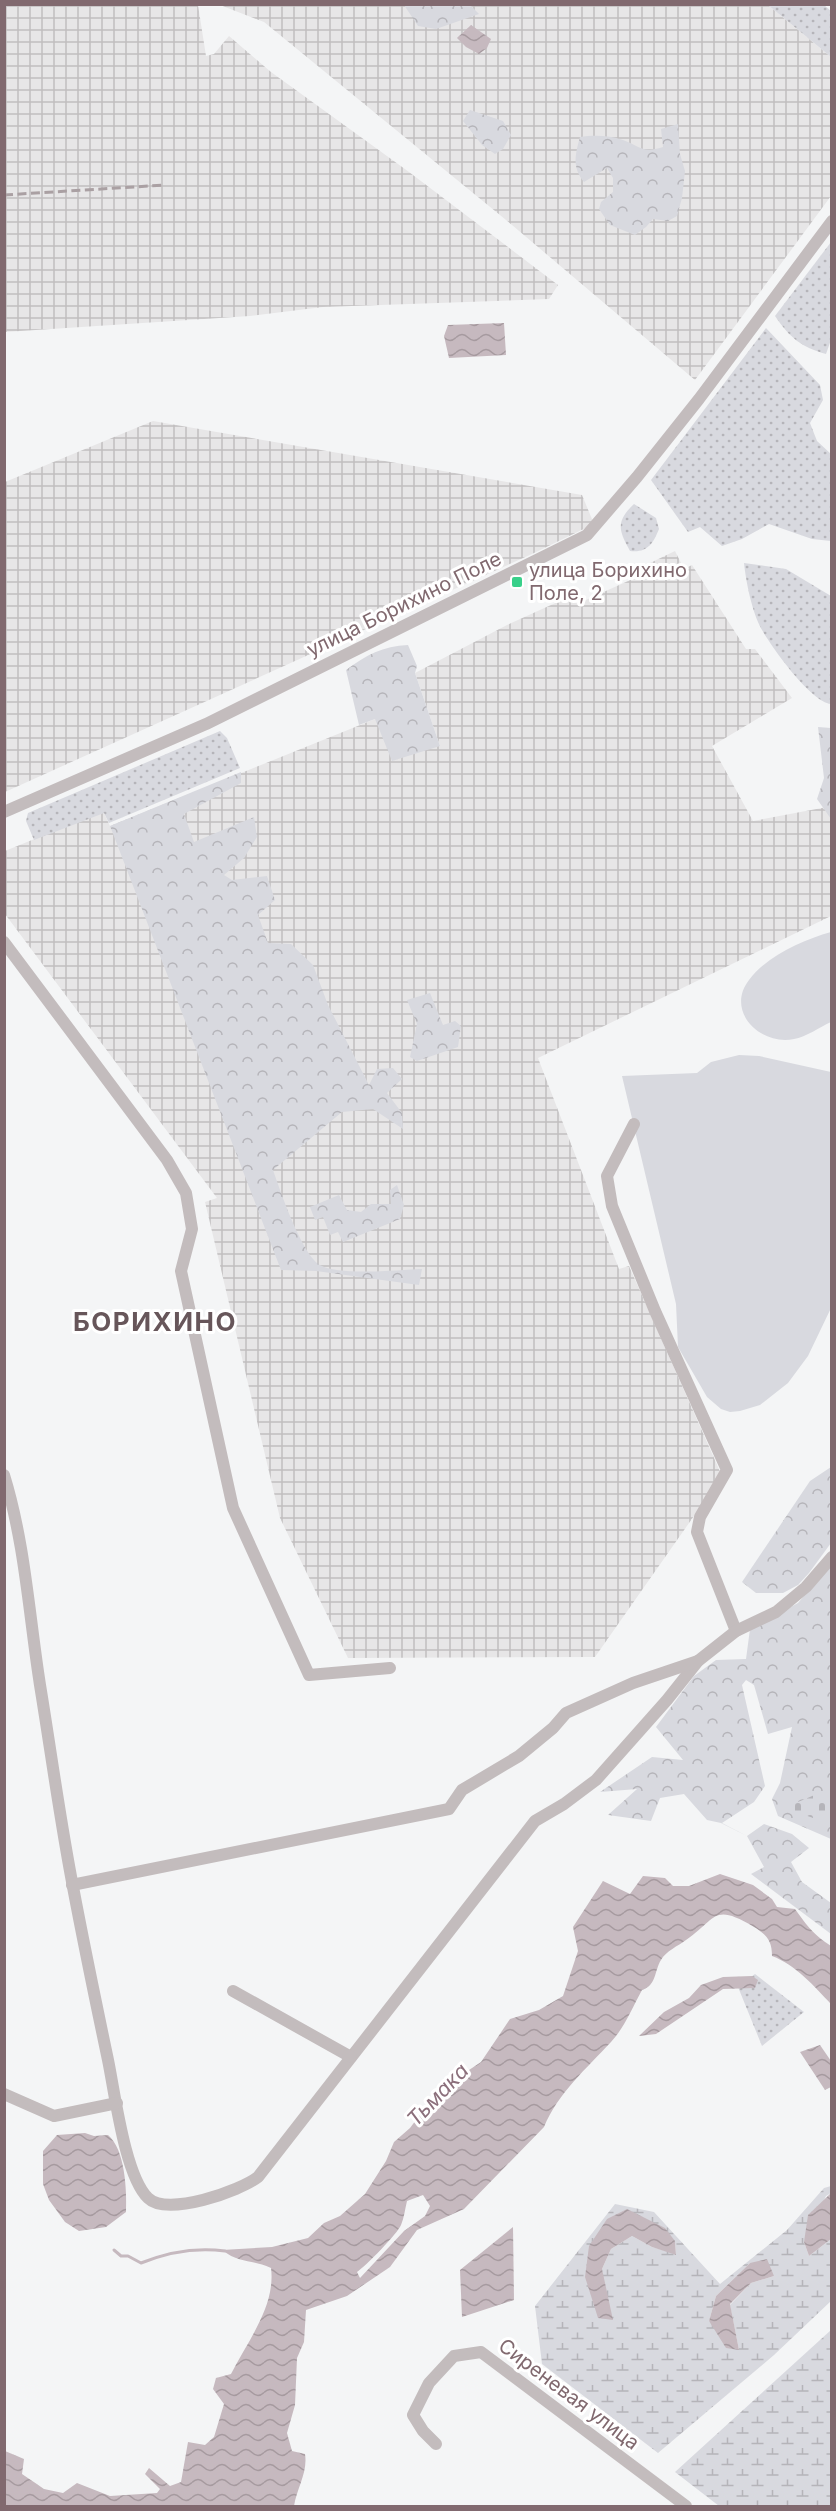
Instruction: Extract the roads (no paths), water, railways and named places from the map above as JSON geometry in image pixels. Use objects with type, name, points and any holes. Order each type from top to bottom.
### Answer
[{"type":"street","name":"улица Борихино Поле","points":[[4,812],[206,724],[587,535],[699,399],[831,220]]},
{"type":"street","points":[[4,942],[167,1160],[186,1193],[192,1229],[181,1271],[232,1508],[309,1675],[390,1668]]},
{"type":"street","points":[[634,1125],[607,1176],[612,1206],[655,1311],[727,1470],[700,1517],[697,1532],[736,1631]]},
{"type":"street","points":[[4,1475],[15,1511],[72,1885],[117,2103],[135,2180],[141,2192],[150,2201],[161,2205],[194,2201],[248,2185],[258,2177],[536,1821],[596,1780],[667,1700],[698,1661],[736,1631],[776,1612],[806,1587],[831,1557]]},
{"type":"street","points":[[72,1885],[449,1809],[462,1790],[519,1756],[553,1728],[566,1713],[633,1683],[698,1661]]},
{"type":"street","points":[[233,1991],[351,2057]]},
{"type":"street","points":[[4,2094],[54,2116],[117,2103]]},
{"type":"street","name":"Сиреневая улица","points":[[436,2444],[413,2415],[429,2383],[454,2356],[481,2352],[686,2506]]},
{"type":"water","points":[[471,25],[491,39],[487,48],[479,54],[466,47],[457,38]]},
{"type":"water","points":[[504,323],[506,355],[449,358],[444,336],[448,325]]},
{"type":"water","points":[[720,1874],[753,1885],[772,1899],[777,1907],[795,1909],[811,1930],[831,1946],[831,2004],[797,1970],[772,1956],[770,1942],[762,1933],[730,1916],[716,1916],[666,1954],[659,1964],[653,1981],[642,1990],[616,2036],[565,2092],[544,2127],[464,2209],[417,2230],[390,2267],[347,2296],[306,2310],[304,2342],[297,2358],[295,2405],[287,2433],[292,2451],[305,2454],[306,2461],[294,2506],[5,2506],[5,2451],[24,2459],[22,2474],[44,2489],[63,2493],[77,2483],[110,2496],[157,2493],[160,2489],[145,2474],[149,2468],[170,2486],[181,2482],[188,2442],[205,2445],[214,2437],[224,2404],[213,2389],[216,2378],[231,2374],[259,2323],[269,2296],[271,2268],[234,2257],[222,2250],[272,2247],[308,2238],[324,2223],[340,2216],[365,2194],[386,2161],[394,2142],[410,2128],[425,2108],[463,2074],[481,2062],[510,2019],[539,2010],[563,1996],[578,1951],[573,1927],[603,1881],[630,1894],[643,1876],[665,1878],[673,1886],[689,1886]],"holes":[[[423,2195],[430,2206],[425,2216],[404,2231],[360,2278],[357,2272],[399,2229],[407,2201]]]},
{"type":"water","points":[[752,1976],[758,1980],[755,1988],[723,1989],[656,2034],[639,2036],[664,2012],[689,1998],[701,1985],[723,1977]]},
{"type":"water","points":[[820,2045],[831,2061],[831,2087],[825,2090],[800,2052]]},
{"type":"water","points":[[85,2133],[94,2136],[108,2135],[114,2141],[121,2160],[125,2182],[126,2212],[106,2227],[79,2231],[65,2222],[49,2200],[43,2184],[43,2151],[57,2135]]},
{"type":"water","points":[[831,2193],[831,2239],[809,2256],[804,2242],[808,2215]]},
{"type":"water","points":[[627,2209],[665,2228],[675,2241],[676,2255],[652,2247],[632,2236],[611,2249],[602,2269],[613,2320],[598,2318],[585,2277],[589,2246],[607,2219]]},
{"type":"water","points":[[513,2227],[514,2300],[462,2317],[460,2270]]},
{"type":"water","points":[[767,2259],[774,2276],[751,2283],[730,2304],[739,2350],[726,2348],[709,2321],[716,2296],[750,2263]]},
{"type":"waterway","points":[[114,2250],[121,2256],[128,2256],[141,2263],[182,2251],[225,2251]]},
{"type":"railway","points":[[4,195],[165,185]]},
{"type":"place","name":"улица Борихино Поле, 2","points":[[517,582]]},
{"type":"district","name":"БОРИХИНО","points":[[155,1322]]},
{"type":"water label","name":"Тьмака","points":[[438,2095]]}]
